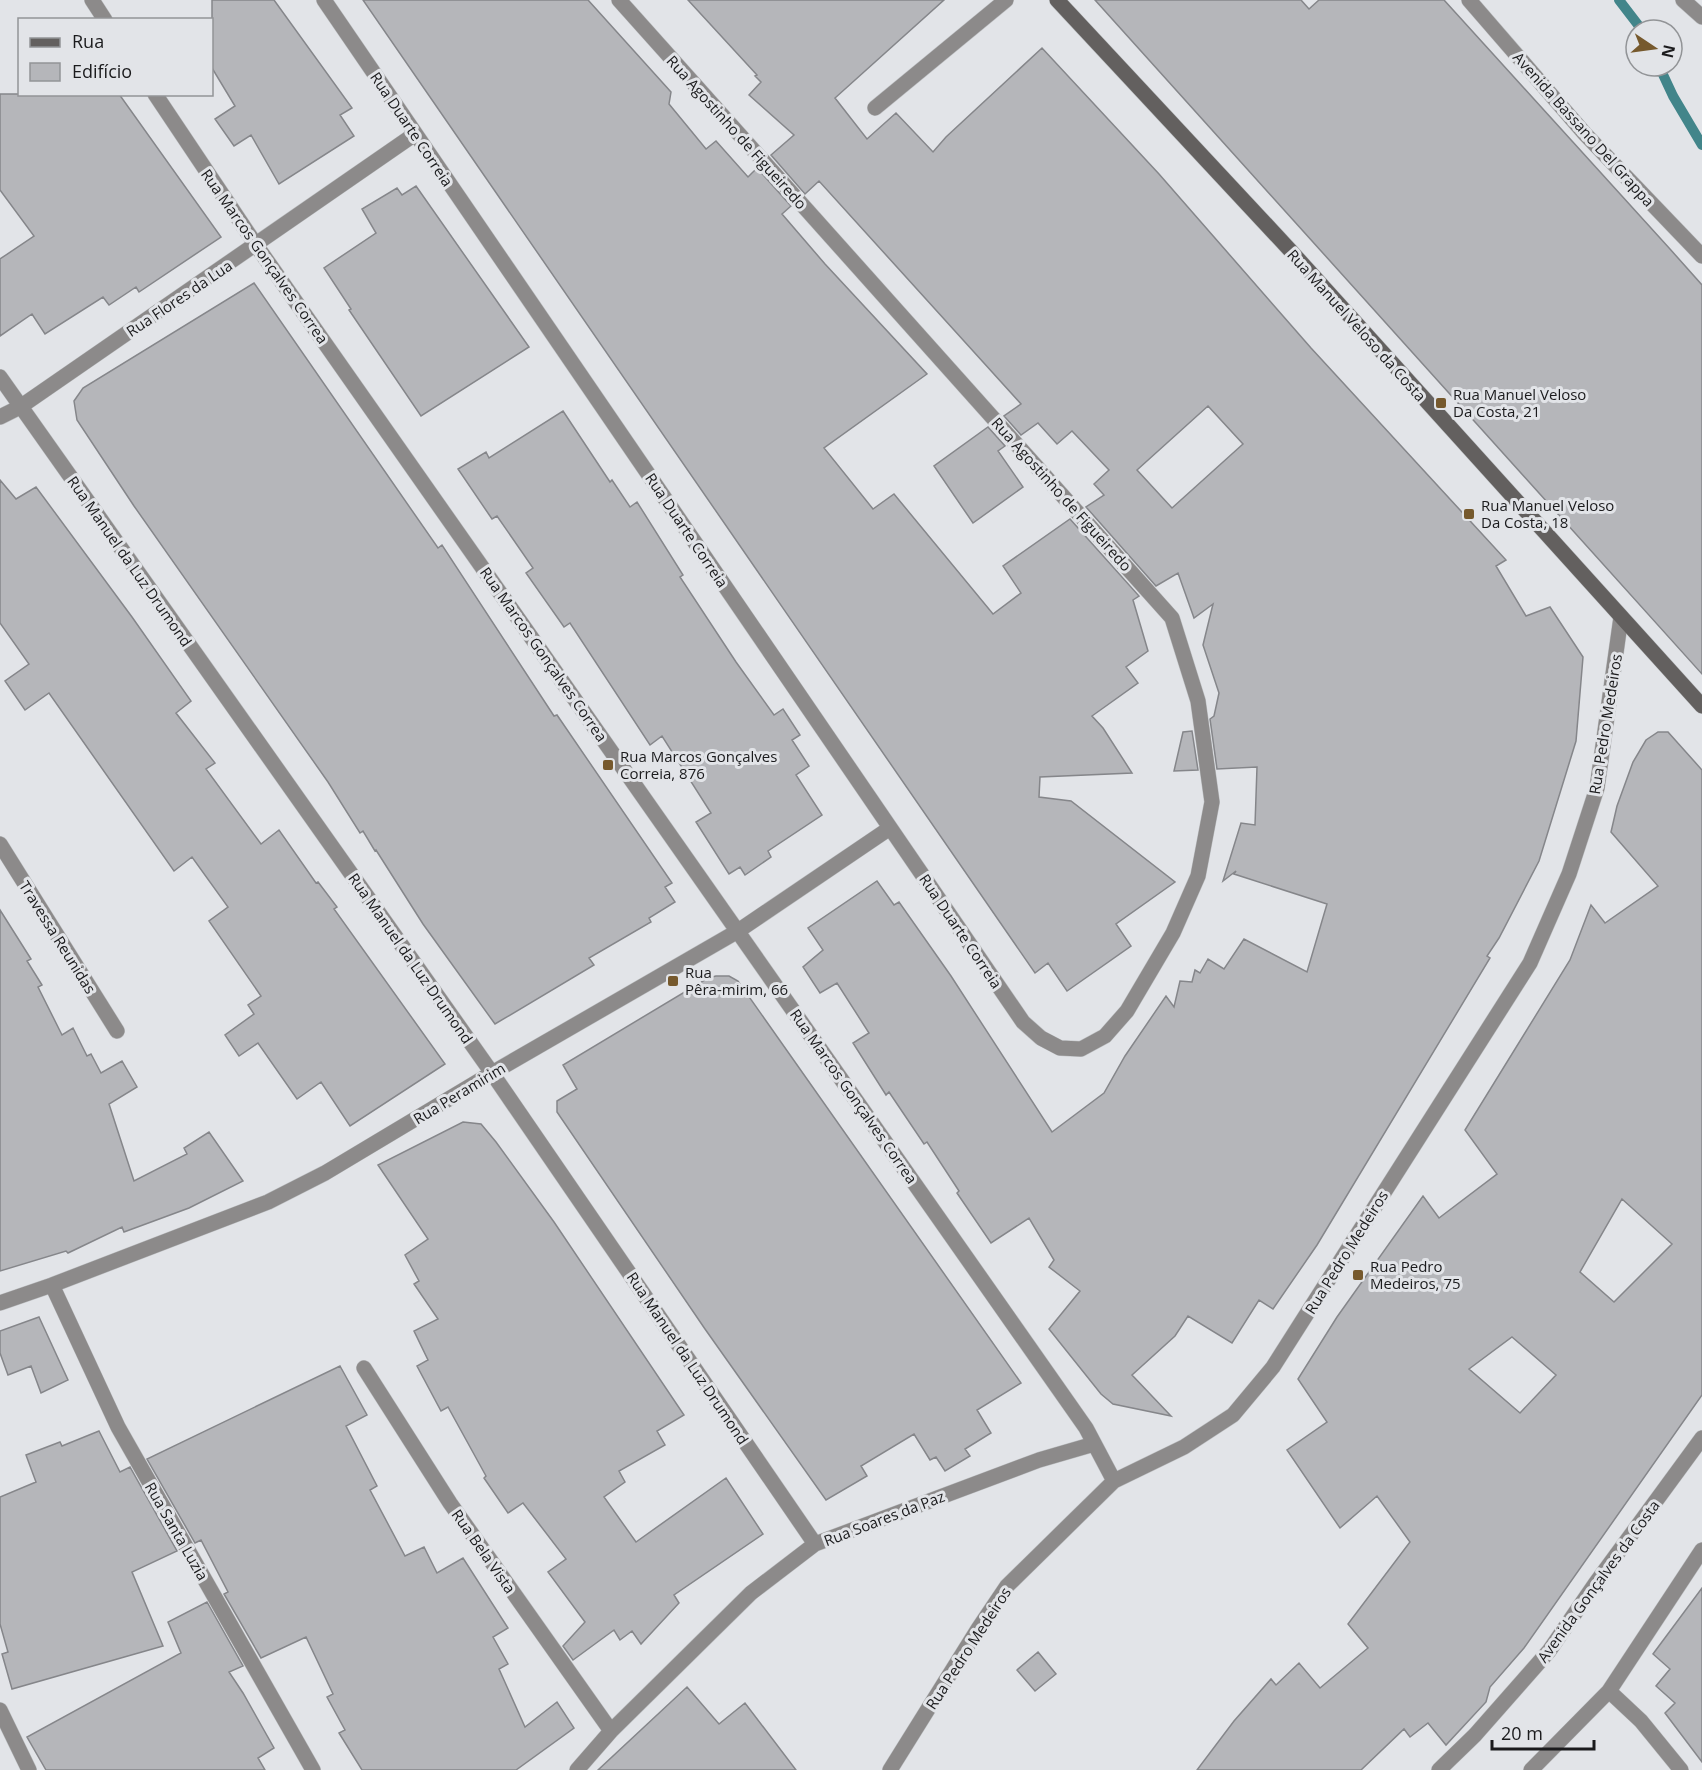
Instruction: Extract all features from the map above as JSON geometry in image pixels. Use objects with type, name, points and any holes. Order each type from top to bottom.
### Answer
[{"type":"main road","name":"Rua Manuel Veloso da Costa","points":[[1057,0],[1289,249],[1702,706]]},
{"type":"street","points":[[92,0],[104,18]]},
{"type":"street","name":"Rua Duarte Correia","points":[[324,0],[1023,1022],[1041,1038],[1060,1048]]},
{"type":"street","name":"Rua Agostinho de Figueiredo","points":[[619,0],[1172,618],[1198,701],[1212,802],[1198,876],[1173,933],[1127,1011],[1105,1036],[1081,1049],[1060,1048]]},
{"type":"street","points":[[875,108],[1006,0]]},
{"type":"street","name":"Avenida Bassano Del Grappa","points":[[1469,0],[1585,134],[1702,256]]},
{"type":"street","points":[[1683,0],[1702,16]]},
{"type":"street","name":"Rua Marcos Gonçalves Correa","points":[[156,96],[256,245],[1086,1428],[1114,1481]]},
{"type":"street","name":"Rua Flores da Lua","points":[[0,417],[20,407],[415,134]]},
{"type":"street","name":"Rua Manuel da Luz Drumond","points":[[0,377],[492,1073],[815,1544]]},
{"type":"street","name":"Rua Pedro Medeiros","points":[[890,1770],[1007,1586],[1114,1481],[1184,1447],[1233,1415],[1273,1367],[1530,963],[1569,874],[1597,788],[1621,617]]},
{"type":"street","name":"Rua Peramirim","points":[[0,1303],[52,1286],[268,1202],[325,1173],[492,1073],[738,931],[890,828]]},
{"type":"street","name":"Travessa Reunidas","points":[[0,844],[5,863],[117,1031]]},
{"type":"street","name":"Rua Santa Luzia","points":[[52,1286],[118,1427],[313,1770]]},
{"type":"street","name":"Rua Bela Vista","points":[[364,1368],[450,1503],[611,1731]]},
{"type":"street","name":"Avenida Gonçalves da Costa","points":[[1439,1770],[1475,1735],[1549,1652],[1595,1584],[1702,1438]]},
{"type":"street","name":"Rua Soares da Paz","points":[[577,1770],[611,1731],[751,1593],[815,1544],[1040,1460],[1094,1443]]},
{"type":"street","points":[[1530,1770],[1609,1691],[1702,1550]]},
{"type":"street","points":[[1609,1691],[1641,1721],[1681,1770]]},
{"type":"street","points":[[0,1710],[29,1770]]},
{"type":"building","points":[[212,0],[274,0],[352,108],[340,115],[354,136],[279,184],[251,135],[234,146],[215,119],[235,106],[213,70]]},
{"type":"building","points":[[363,0],[588,0],[671,92],[669,104],[706,149],[716,141],[748,177],[757,168],[791,206],[782,214],[927,374],[824,448],[873,509],[894,494],[993,614],[1021,593],[1003,566],[1070,519],[1139,596],[1133,600],[1148,651],[1126,667],[1138,683],[1092,716],[1103,728],[1132,773],[1040,777],[1039,797],[1071,801],[1175,882],[1116,924],[1131,946],[1067,991],[1048,963],[1035,973]]},
{"type":"building","points":[[688,0],[944,0],[835,98],[867,139],[896,113],[933,152],[946,137],[1042,48],[1159,174],[1311,348],[1506,560],[1496,566],[1526,616],[1550,607],[1583,657],[1576,741],[1539,861],[1499,938],[1487,956],[1490,958],[1317,1245],[1273,1309],[1259,1300],[1232,1343],[1188,1316],[1175,1336],[1132,1375],[1171,1416],[1113,1404],[1101,1394],[1049,1329],[1080,1291],[1049,1267],[1054,1260],[1029,1218],[991,1243],[957,1193],[959,1191],[927,1142],[924,1144],[889,1092],[886,1095],[853,1043],[869,1033],[837,983],[820,993],[803,967],[823,950],[808,928],[877,881],[894,905],[899,902],[951,976],[1052,1132],[1104,1093],[1125,1056],[1166,996],[1174,1007],[1180,981],[1192,982],[1195,970],[1200,973],[1208,959],[1224,969],[1244,939],[1307,972],[1327,904],[1234,874],[1236,871],[1223,881],[1241,823],[1255,825],[1257,767],[1217,769],[1210,719],[1214,716],[1219,693],[1203,645],[1213,604],[1194,618],[1178,573],[1156,586],[1086,507],[1104,495],[1094,484],[1109,470],[1072,431],[1057,444],[1038,423],[1021,435],[1004,416],[1021,404],[819,181],[805,194],[771,155],[794,135],[749,95],[761,82],[755,76],[757,75]],"holes":[[[1208,406],[1243,444],[1172,508],[1137,470]]]},
{"type":"building","points":[[1095,0],[1301,0],[1309,9],[1319,0],[1444,0],[1670,249],[1702,285],[1702,674]]},
{"type":"building","points":[[0,94],[120,96],[221,237],[139,292],[136,287],[109,305],[103,297],[45,334],[32,314],[0,336],[0,259],[34,236],[0,190]]},
{"type":"building","points":[[416,186],[529,347],[421,416],[349,310],[351,309],[324,268],[376,233],[362,209],[397,188],[402,195]]},
{"type":"building","points":[[254,283],[438,548],[442,545],[554,716],[557,715],[672,883],[665,887],[675,902],[649,918],[651,922],[589,958],[594,965],[495,1024],[423,924],[363,831],[360,833],[328,782],[134,506],[77,420],[74,401],[83,388]]},
{"type":"building","points":[[563,411],[610,482],[612,480],[630,507],[637,502],[683,575],[680,577],[774,715],[783,709],[800,735],[792,740],[809,766],[796,775],[822,815],[768,851],[771,857],[745,875],[740,867],[729,874],[696,822],[711,813],[662,736],[650,745],[570,623],[564,627],[526,573],[533,568],[497,516],[492,519],[458,469],[486,452],[489,458]]},
{"type":"building","points":[[988,427],[1005,446],[998,451],[1023,487],[973,523],[934,466]]},
{"type":"building","points":[[0,480],[16,499],[36,487],[191,701],[176,713],[215,763],[206,769],[261,844],[279,830],[316,883],[318,882],[337,907],[334,909],[445,1064],[350,1126],[321,1082],[297,1099],[258,1043],[239,1056],[225,1035],[254,1014],[248,1005],[261,996],[209,921],[228,907],[192,857],[174,871],[49,693],[25,710],[5,681],[29,664],[0,623]]},
{"type":"building","points":[[1192,731],[1198,770],[1174,771],[1183,732]]},
{"type":"building","points":[[1658,732],[1668,732],[1702,770],[1702,1395],[1524,1648],[1490,1687],[1486,1702],[1446,1745],[1428,1723],[1410,1737],[1404,1729],[1361,1770],[1197,1770],[1234,1721],[1271,1679],[1276,1685],[1299,1663],[1320,1688],[1368,1648],[1348,1624],[1410,1542],[1377,1496],[1340,1528],[1287,1450],[1327,1422],[1298,1379],[1337,1317],[1423,1196],[1439,1218],[1497,1174],[1465,1130],[1570,960],[1591,905],[1605,923],[1658,886],[1611,832],[1617,806],[1633,762],[1646,740]],"holes":[[[1622,1199],[1672,1244],[1614,1302],[1580,1272]],[[1512,1337],[1556,1375],[1520,1413],[1469,1369]]]},
{"type":"building","points":[[0,910],[31,959],[27,961],[42,985],[38,987],[62,1035],[73,1028],[87,1056],[91,1054],[101,1073],[122,1061],[137,1087],[109,1104],[134,1181],[187,1154],[184,1148],[209,1132],[243,1181],[189,1208],[124,1232],[122,1227],[68,1253],[66,1251],[0,1271]]},
{"type":"building","points":[[729,976],[738,981],[1021,1383],[977,1410],[991,1433],[965,1449],[970,1456],[945,1471],[936,1457],[930,1460],[914,1434],[861,1466],[867,1476],[826,1500],[705,1329],[557,1112],[557,1101],[577,1089],[563,1065],[708,978]]},
{"type":"building","points":[[463,1122],[481,1124],[496,1142],[554,1222],[684,1415],[657,1431],[665,1445],[619,1471],[625,1482],[604,1497],[636,1542],[726,1478],[763,1534],[674,1595],[679,1603],[641,1644],[632,1631],[620,1640],[614,1630],[573,1660],[563,1646],[585,1622],[548,1572],[566,1559],[523,1503],[508,1513],[484,1478],[486,1476],[448,1407],[441,1411],[417,1366],[428,1360],[414,1331],[438,1319],[414,1284],[419,1281],[405,1255],[428,1239],[378,1165]]},
{"type":"building","points":[[39,1317],[68,1380],[41,1393],[31,1366],[8,1375],[0,1353],[0,1331]]},
{"type":"building","points":[[340,1366],[367,1415],[346,1426],[377,1486],[370,1490],[405,1556],[424,1547],[437,1573],[463,1558],[508,1628],[493,1637],[508,1664],[499,1669],[525,1727],[557,1702],[574,1728],[516,1770],[362,1770],[339,1733],[345,1730],[327,1697],[333,1694],[306,1637],[261,1658],[224,1594],[228,1592],[201,1540],[195,1543],[147,1459]]},
{"type":"building","points":[[99,1431],[120,1472],[130,1467],[177,1551],[132,1572],[163,1646],[12,1689],[2,1654],[8,1652],[0,1624],[0,1497],[36,1482],[26,1455],[60,1442],[62,1446]]},
{"type":"building","points":[[1702,1588],[1702,1762],[1665,1713],[1675,1703],[1656,1686],[1670,1669],[1653,1654]]},
{"type":"building","points":[[207,1602],[243,1666],[229,1672],[274,1748],[258,1758],[265,1770],[46,1770],[27,1737],[181,1653],[168,1622]]},
{"type":"building","points":[[1038,1652],[1056,1674],[1035,1691],[1017,1670]]},
{"type":"building","points":[[687,1687],[719,1724],[745,1703],[796,1770],[598,1770]]},
{"type":"waterway","points":[[1619,0],[1633,18]]},
{"type":"waterway","points":[[1665,78],[1702,145]]},
{"type":"place","name":"Rua Manuel Veloso Da Costa, 21","points":[[1441,403]]},
{"type":"place","name":"Rua Manuel Veloso Da Costa, 18","points":[[1469,514]]},
{"type":"place","name":"Rua Marcos Gonçalves Correia, 876","points":[[608,765]]},
{"type":"place","name":"Rua Pêra-mirim, 66","points":[[673,981]]},
{"type":"place","name":"Rua Pedro Medeiros, 75","points":[[1358,1275]]}]
